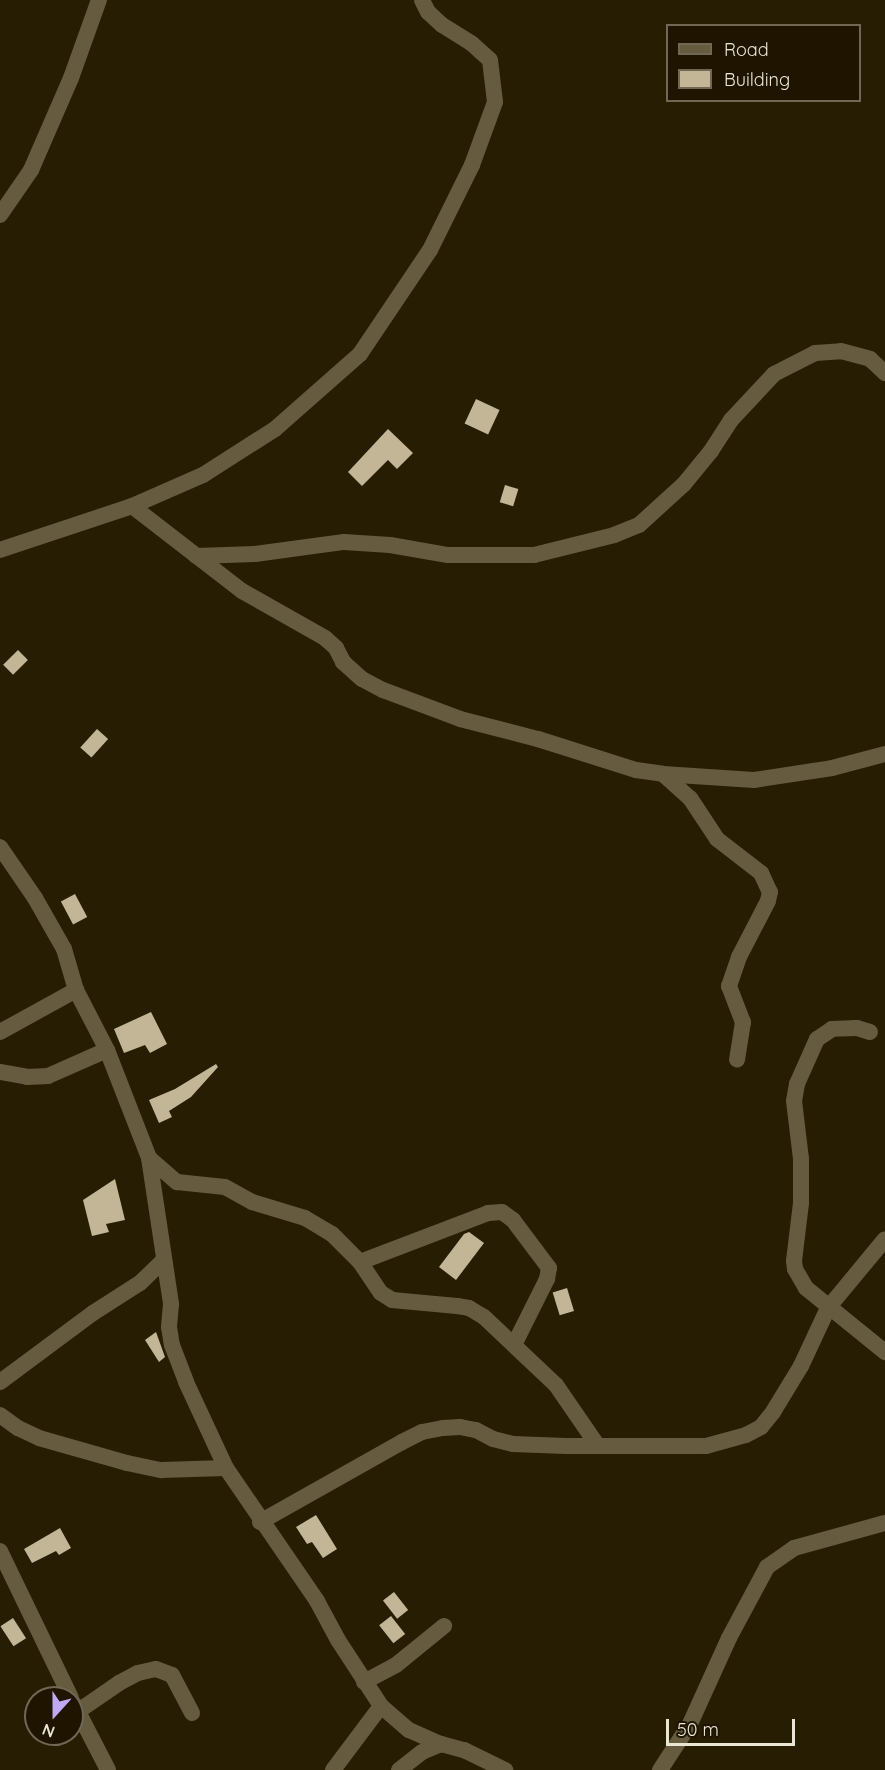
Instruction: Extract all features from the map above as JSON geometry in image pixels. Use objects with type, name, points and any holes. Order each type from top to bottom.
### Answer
[{"type":"street","points":[[0,215],[31,170],[71,78],[99,0]]},
{"type":"street","points":[[0,550],[132,506],[203,475],[274,429],[320,392],[360,354],[396,304],[430,250],[488,125],[495,102],[495,83],[490,60],[471,43],[442,25],[428,12],[422,0]]},
{"type":"street","points":[[196,556],[255,554],[344,542],[390,545],[448,555],[534,555],[614,535],[639,525],[684,484],[711,451],[731,420],[774,374],[815,353],[841,351],[870,359],[885,374]]},
{"type":"street","points":[[132,506],[242,591],[325,638],[336,648],[343,662],[362,679],[383,690],[460,719],[538,739],[636,770],[663,774],[754,780],[832,768],[885,754]]},
{"type":"street","points":[[663,774],[690,798],[717,839],[761,873],[770,892],[768,901],[739,957],[729,986],[743,1022],[737,1060]]},
{"type":"street","points":[[0,847],[48,919],[64,949],[76,990],[107,1050],[149,1158],[171,1304],[169,1327],[172,1345],[186,1382],[226,1468],[260,1522],[317,1601],[364,1682],[381,1706],[409,1730],[441,1744],[464,1750],[505,1770]]},
{"type":"street","points":[[0,1032],[76,990]]},
{"type":"street","points":[[870,1032],[857,1028],[832,1029],[817,1039],[804,1066],[794,1101],[801,1159],[801,1203],[794,1250],[795,1269],[806,1288],[885,1352]]},
{"type":"street","points":[[0,1072],[27,1077],[48,1076],[107,1050]]},
{"type":"street","points":[[149,1158],[177,1182],[225,1187],[252,1202],[305,1218],[332,1234],[360,1262],[381,1293],[392,1300],[469,1308],[484,1317],[556,1385],[598,1446]]},
{"type":"street","points":[[360,1262],[488,1213],[502,1212],[513,1220],[549,1268],[547,1280],[514,1345]]},
{"type":"street","points":[[260,1522],[375,1456],[422,1432],[433,1430],[460,1427],[513,1444],[598,1446],[706,1446],[746,1436],[761,1427],[785,1395],[828,1308],[885,1239]]},
{"type":"street","points":[[0,1382],[93,1312],[140,1283],[163,1261]]},
{"type":"street","points":[[0,1415],[18,1428],[39,1438],[127,1463],[160,1470],[226,1468]]},
{"type":"street","points":[[660,1770],[690,1724],[729,1638],[767,1567],[794,1548],[885,1523]]},
{"type":"street","points":[[0,1551],[66,1686]]},
{"type":"street","points":[[364,1682],[396,1665],[444,1626]]},
{"type":"street","points":[[84,1698],[138,1673],[156,1669],[172,1676],[192,1713]]},
{"type":"street","points":[[333,1770],[381,1706]]},
{"type":"street","points":[[84,1723],[108,1770]]},
{"type":"street","points":[[399,1770],[422,1752],[441,1744]]},
{"type":"building","points":[[476,399],[500,410],[488,434],[465,423]]},
{"type":"building","points":[[388,429],[413,453],[397,469],[388,460],[362,486],[348,472]]},
{"type":"building","points":[[505,485],[518,489],[513,506],[500,502]]},
{"type":"building","points":[[18,650],[28,660],[13,675],[3,665]]},
{"type":"building","points":[[97,729],[108,739],[91,758],[80,748]]},
{"type":"building","points":[[75,894],[87,917],[73,924],[61,902]]},
{"type":"building","points":[[151,1012],[167,1044],[150,1053],[145,1045],[124,1053],[114,1029]]},
{"type":"building","points":[[216,1064],[218,1067],[191,1097],[169,1111],[172,1117],[159,1123],[149,1100],[175,1089]]},
{"type":"building","points":[[115,1179],[125,1220],[106,1224],[109,1232],[92,1236],[83,1200]]},
{"type":"building","points":[[469,1232],[484,1243],[456,1280],[439,1267],[464,1234]]},
{"type":"building","points":[[567,1288],[574,1311],[560,1315],[553,1292]]},
{"type":"building","points":[[156,1332],[165,1357],[159,1362],[145,1340]]},
{"type":"building","points":[[316,1515],[337,1549],[323,1558],[312,1542],[307,1544],[296,1527]]},
{"type":"building","points":[[60,1528],[71,1548],[59,1555],[56,1551],[32,1563],[24,1549]]},
{"type":"building","points":[[394,1592],[408,1610],[397,1619],[383,1601]]},
{"type":"building","points":[[391,1616],[405,1634],[393,1643],[379,1625]]},
{"type":"building","points":[[13,1618],[26,1638],[13,1646],[0,1626]]}]
